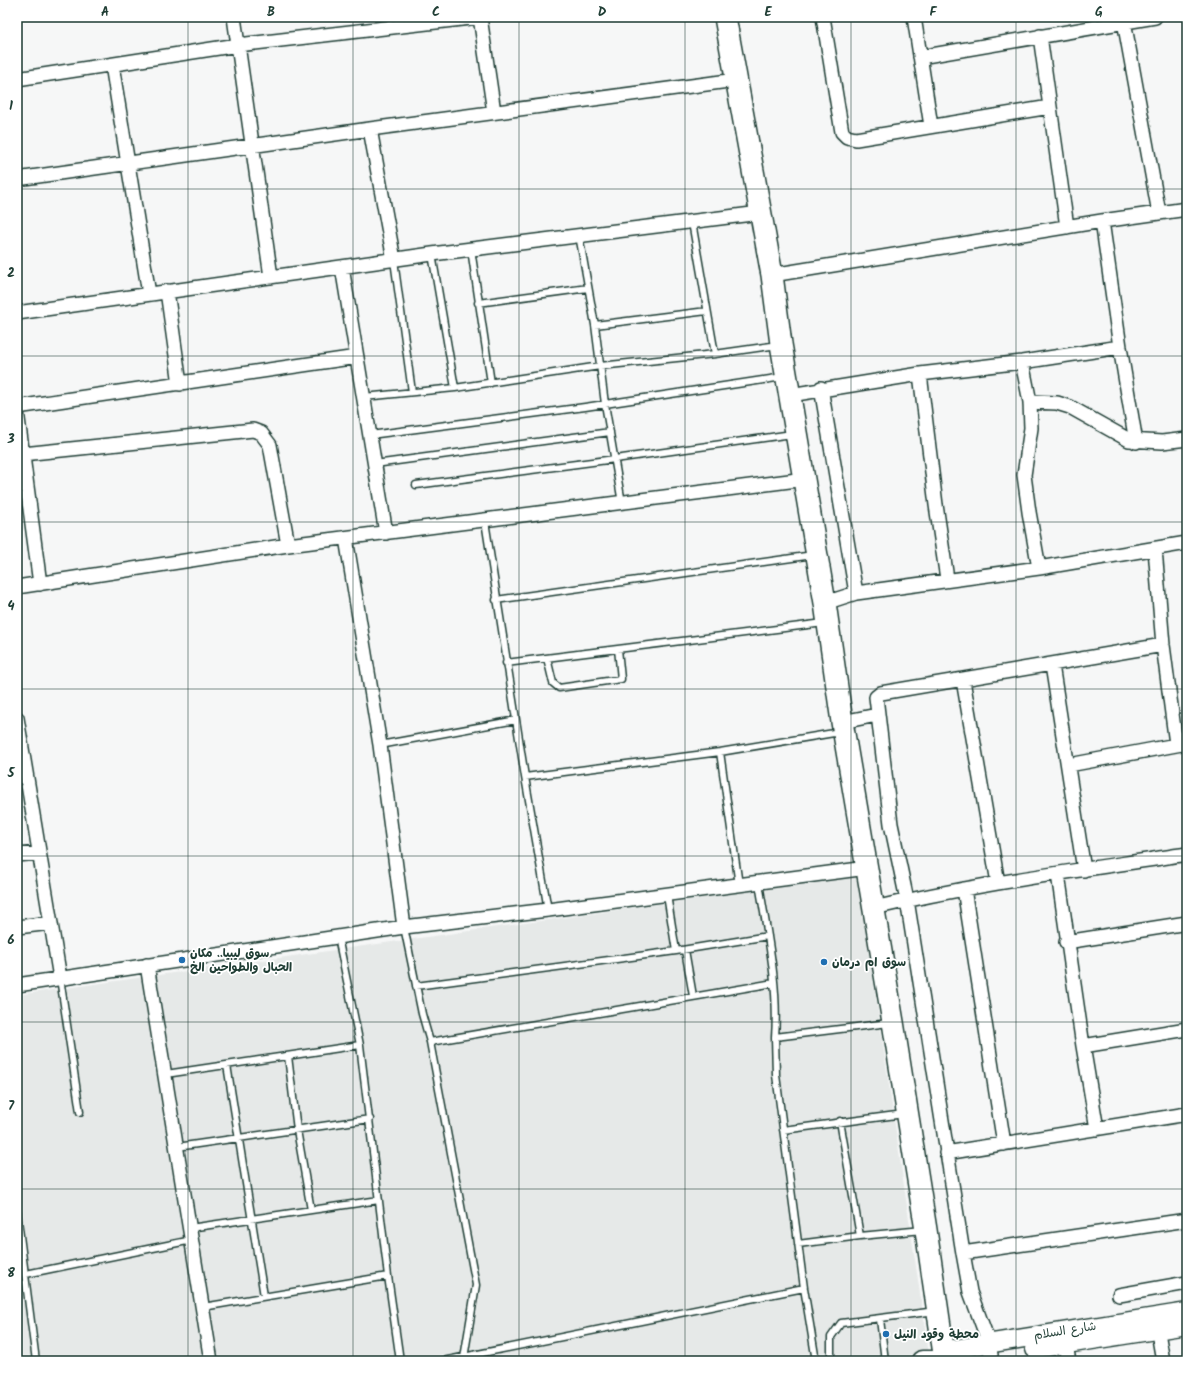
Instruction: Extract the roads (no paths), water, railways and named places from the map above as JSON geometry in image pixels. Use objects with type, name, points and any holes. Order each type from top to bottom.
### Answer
[{"type":"highway","points":[[725,17],[772,275],[781,344],[817,554],[842,727],[893,1022],[926,1230],[944,1357]]},
{"type":"main road","name":"شارع السلام","points":[[944,1357],[990,1349],[1066,1346],[1156,1324],[1187,1312]]},
{"type":"main road","name":"شارع السلام","points":[[1156,1324],[1187,1325]]},
{"type":"main road","points":[[923,1361],[944,1357]]},
{"type":"street","points":[[234,17],[251,145],[271,277]]},
{"type":"street","points":[[17,79],[238,45],[480,17],[494,112]]},
{"type":"street","points":[[823,17],[842,132],[846,137],[856,138],[1050,107]]},
{"type":"street","points":[[914,17],[931,126]]},
{"type":"street","points":[[920,58],[1124,21],[1155,17]]},
{"type":"street","points":[[1124,21],[1159,213]]},
{"type":"street","points":[[1040,36],[1067,227]]},
{"type":"street","points":[[112,65],[149,294]]},
{"type":"street","points":[[17,180],[251,145],[736,80]]},
{"type":"street","points":[[370,129],[394,260]]},
{"type":"street","points":[[772,275],[1102,221],[1187,209]]},
{"type":"street","points":[[17,313],[432,254],[760,213]]},
{"type":"street","points":[[1102,221],[1120,347],[1136,442]]},
{"type":"street","points":[[342,267],[386,532]]},
{"type":"street","points":[[167,291],[180,384]]},
{"type":"street","points":[[788,385],[821,388],[1022,362],[1120,347]]},
{"type":"street","points":[[17,407],[357,358]]},
{"type":"street","points":[[1022,362],[1030,402],[1031,428],[1024,475],[1039,568]]},
{"type":"street","points":[[920,374],[947,580]]},
{"type":"street","points":[[821,388],[856,594]]},
{"type":"street","points":[[1030,402],[1057,403],[1070,406],[1124,438],[1136,442],[1162,442],[1187,439]]},
{"type":"street","points":[[17,411],[40,584]]},
{"type":"street","points":[[23,454],[253,430],[261,433],[270,445],[288,545]]},
{"type":"street","points":[[17,587],[288,545],[805,479]]},
{"type":"street","points":[[346,538],[380,745],[404,927]]},
{"type":"street","points":[[826,613],[856,594],[1039,568],[1187,543]]},
{"type":"street","points":[[1069,765],[1182,744],[1163,645],[1155,549]]},
{"type":"street","points":[[990,1349],[970,1292],[963,1253],[907,900],[891,824],[876,699],[878,694],[1163,645]]},
{"type":"street","points":[[1052,665],[1069,765],[1084,870]]},
{"type":"street","points":[[963,680],[998,883]]},
{"type":"street","points":[[842,727],[877,715]]},
{"type":"street","points":[[17,718],[21,775],[39,853],[60,978]]},
{"type":"street","points":[[17,855],[39,853]]},
{"type":"street","points":[[874,908],[907,900],[998,883],[1187,854]]},
{"type":"street","points":[[17,985],[404,927],[667,895],[867,868]]},
{"type":"street","points":[[1058,874],[1066,942],[1096,1129]]},
{"type":"street","points":[[964,889],[1004,1144]]},
{"type":"street","points":[[17,927],[51,923]]},
{"type":"street","points":[[1066,942],[1187,923]]},
{"type":"street","points":[[147,965],[166,1074],[176,1147],[211,1361]]},
{"type":"street","points":[[1083,1046],[1187,1029]]},
{"type":"street","points":[[946,1153],[1187,1114]]},
{"type":"street","points":[[963,1253],[1187,1220]]},
{"type":"street","points":[[1119,1295],[1187,1283]]},
{"type":"street","points":[[1156,1324],[1163,1361]]},
{"type":"lane","points":[[692,222],[715,354]]},
{"type":"lane","points":[[579,235],[595,325],[605,404],[622,503]]},
{"type":"lane","points":[[471,249],[491,383]]},
{"type":"lane","points":[[432,254],[455,388]]},
{"type":"lane","points":[[394,260],[412,392]]},
{"type":"lane","points":[[478,303],[588,288]]},
{"type":"lane","points":[[595,325],[707,311]]},
{"type":"lane","points":[[364,397],[455,388],[600,366],[715,354],[781,344]]},
{"type":"lane","points":[[370,435],[605,404],[788,385]]},
{"type":"lane","points":[[375,464],[610,432]]},
{"type":"lane","points":[[416,485],[797,433]]},
{"type":"lane","points":[[485,521],[506,663],[548,910]]},
{"type":"lane","points":[[496,600],[817,554]]},
{"type":"lane","points":[[506,663],[618,649],[826,613]]},
{"type":"lane","points":[[547,658],[553,683],[559,688],[621,679],[618,649]]},
{"type":"lane","points":[[380,745],[516,720]]},
{"type":"lane","points":[[525,778],[720,752],[842,727]]},
{"type":"lane","points":[[720,752],[738,885]]},
{"type":"lane","points":[[759,882],[774,983],[776,1007],[776,1075],[804,1288],[816,1361]]},
{"type":"lane","points":[[667,895],[676,951]]},
{"type":"lane","points":[[404,927],[422,1014],[430,1042],[476,1285],[474,1307],[464,1358]]},
{"type":"lane","points":[[416,986],[686,950],[768,936]]},
{"type":"lane","points":[[338,937],[360,1045],[388,1276],[400,1361]]},
{"type":"lane","points":[[686,950],[693,996]]},
{"type":"lane","points":[[60,978],[80,1112]]},
{"type":"lane","points":[[430,1042],[774,983]]},
{"type":"lane","points":[[775,1037],[893,1022]]},
{"type":"lane","points":[[166,1074],[360,1045]]},
{"type":"lane","points":[[288,1056],[297,1130],[311,1210]]},
{"type":"lane","points":[[227,1065],[264,1296]]},
{"type":"lane","points":[[783,1130],[907,1113]]},
{"type":"lane","points":[[176,1147],[370,1119]]},
{"type":"lane","points":[[840,1121],[860,1236]]},
{"type":"lane","points":[[26,1274],[252,1219],[379,1200]]},
{"type":"lane","points":[[17,1212],[36,1361]]},
{"type":"lane","points":[[798,1244],[860,1236],[926,1230]]},
{"type":"lane","points":[[203,1306],[388,1276]]},
{"type":"lane","points":[[443,1361],[464,1358],[804,1288]]},
{"type":"lane","points":[[831,1361],[831,1337],[841,1323],[938,1311]]},
{"type":"lane","points":[[880,1319],[885,1361]]},
{"type":"place","name":"سوق ليبيا.. مكان الحبال والطواحين الخ","points":[[182,960]]},
{"type":"place","name":"سوق ام درمان","points":[[824,962]]},
{"type":"place","name":"محطة وقود النيل","points":[[886,1334]]}]
